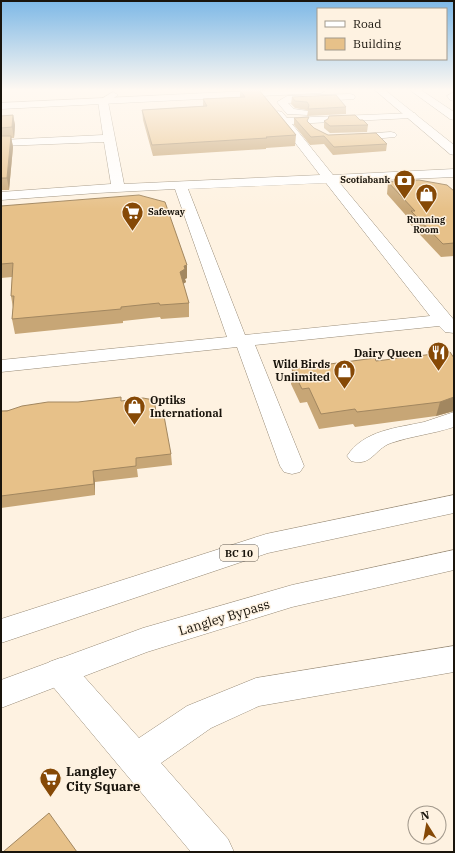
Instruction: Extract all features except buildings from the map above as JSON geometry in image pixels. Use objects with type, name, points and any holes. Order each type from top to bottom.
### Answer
[{"type":"main road","points":[[109,130],[118,188]]},
{"type":"main road","points":[[291,130],[329,179],[356,192],[449,325]]},
{"type":"main road","points":[[429,130],[454,151]]},
{"type":"main road","points":[[438,130],[454,139]]},
{"type":"main road","points":[[334,139],[391,135]]},
{"type":"main road","points":[[1,144],[109,138]]},
{"type":"main road","points":[[1,147],[19,144]]},
{"type":"main road","points":[[1,196],[118,188],[454,173]]},
{"type":"main road","points":[[180,185],[292,466]]},
{"type":"main road","points":[[356,192],[415,186],[430,187]]},
{"type":"main road","points":[[1,366],[241,341],[449,325]]},
{"type":"main road","points":[[359,456],[382,438],[432,427],[454,419]]},
{"type":"main road","name":"BC 10","points":[[1,631],[266,544],[454,504]]},
{"type":"main road","name":"Langley Bypass","points":[[1,694],[143,642],[292,596],[454,560]]},
{"type":"main road","points":[[136,760],[199,718],[256,692],[454,659]]},
{"type":"main road","points":[[60,672],[215,852]]},
{"type":"place","name":"Scotiabank","points":[[405,200]]},
{"type":"place","name":"Running Room","points":[[426,214]]},
{"type":"place","name":"Safeway","points":[[133,232]]},
{"type":"place","name":"Dairy Queen","points":[[438,372]]},
{"type":"place","name":"Wild Birds Unlimited","points":[[345,390]]},
{"type":"place","name":"Optiks International","points":[[135,426]]},
{"type":"place","name":"Langley City Square","points":[[51,798]]}]
